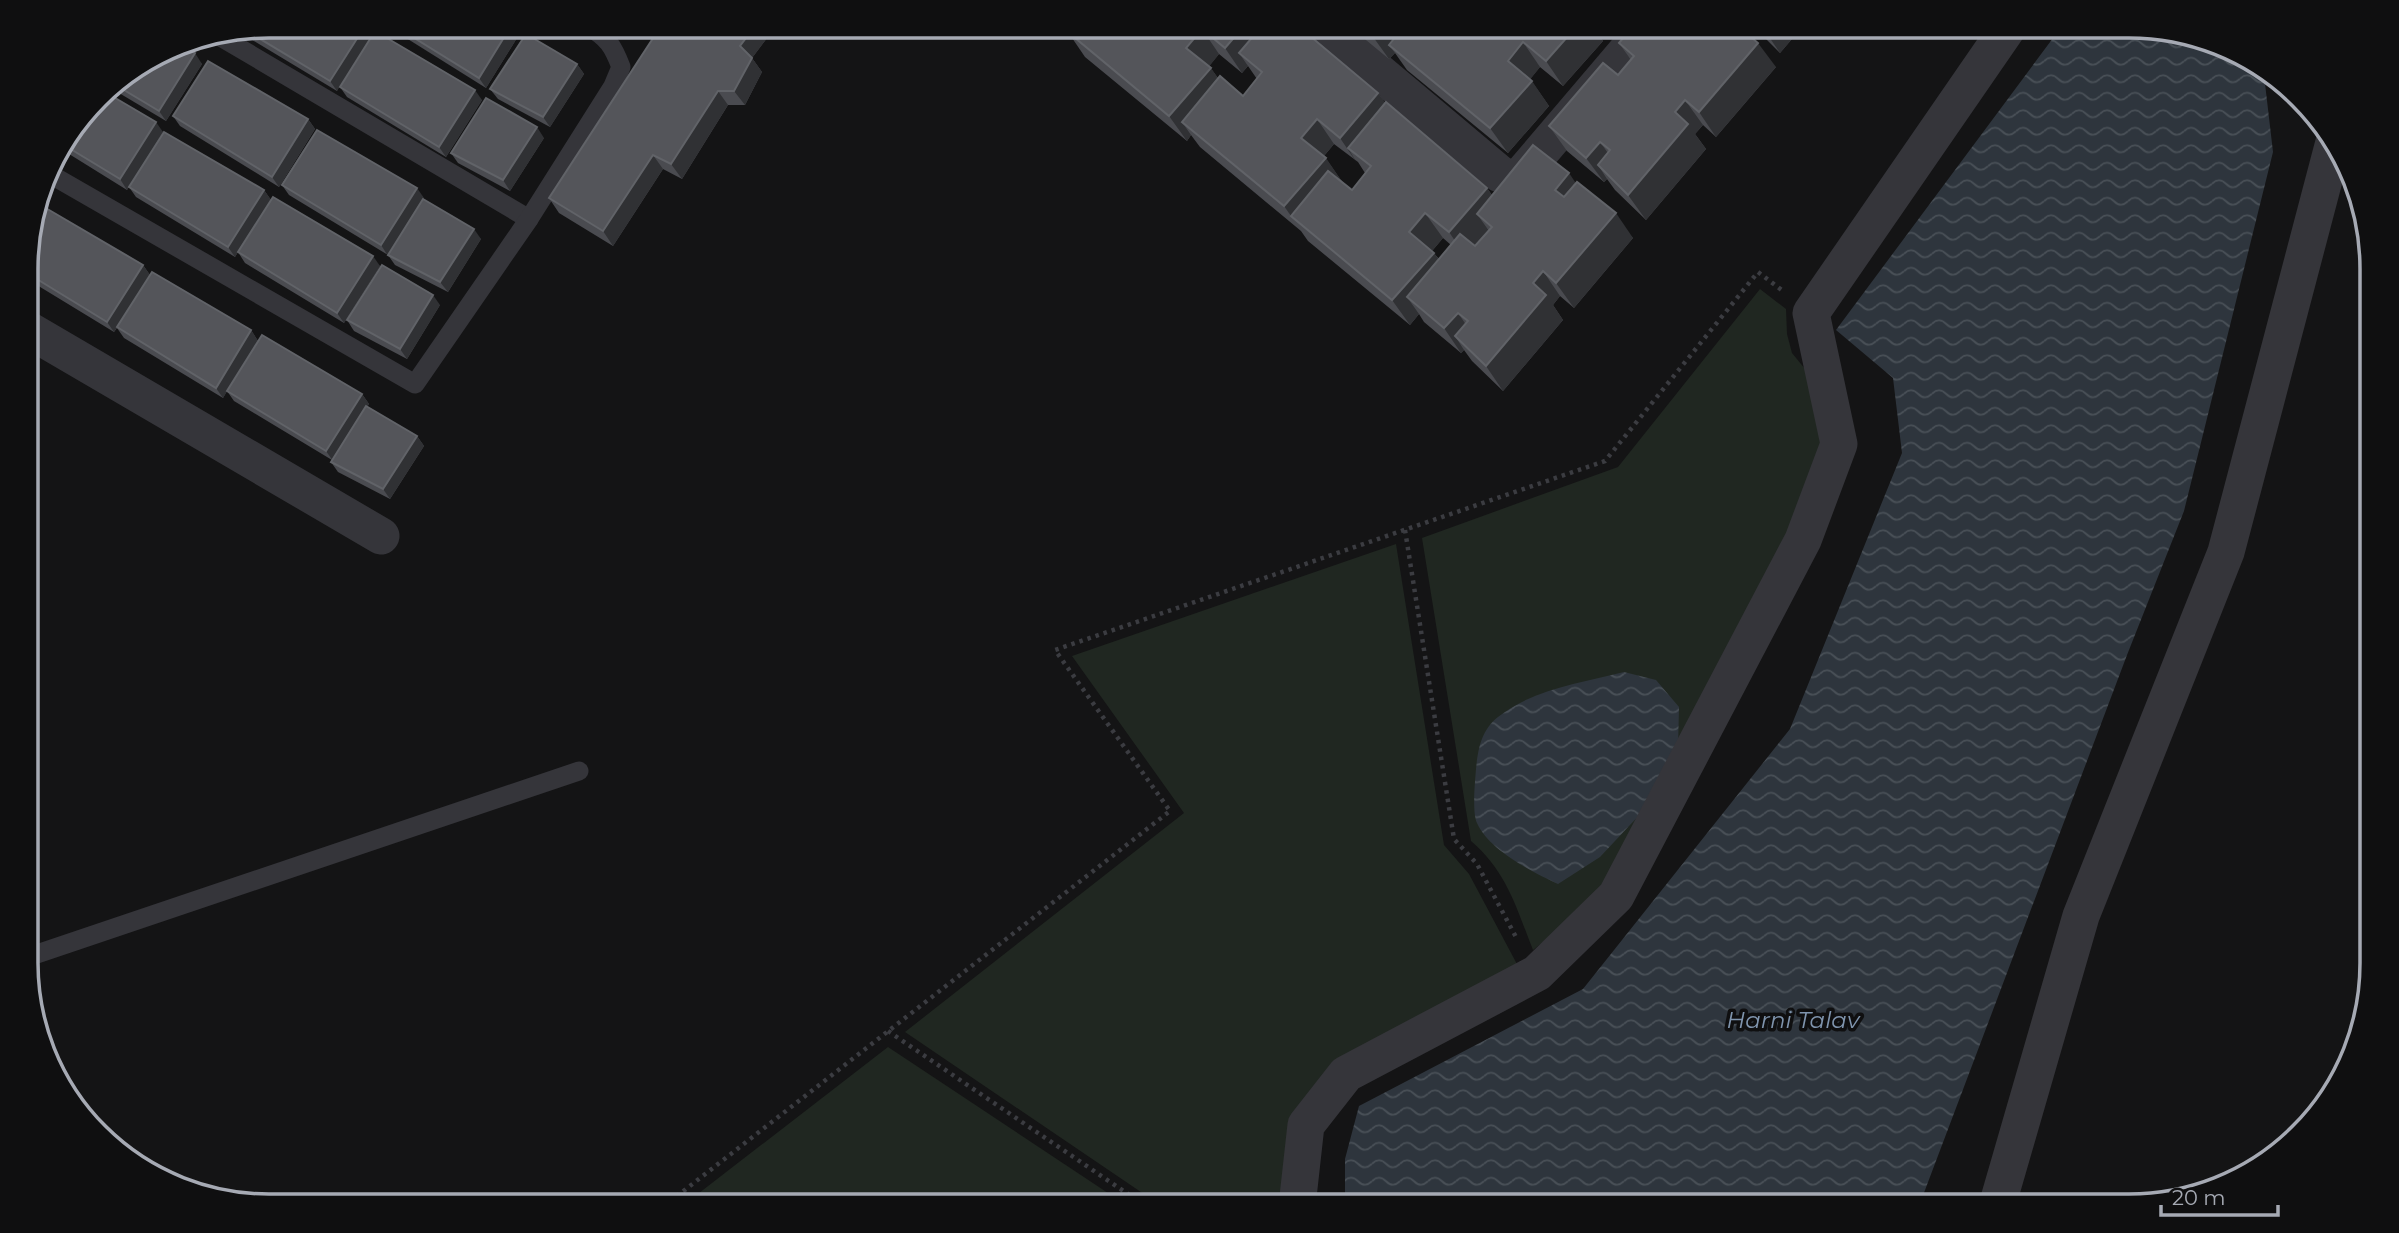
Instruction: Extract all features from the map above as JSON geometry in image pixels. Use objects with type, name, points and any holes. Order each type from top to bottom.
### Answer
[{"type":"street","points":[[1339,38],[1500,174],[1512,179],[1524,173],[1638,38]]},
{"type":"street","points":[[1298,1194],[1306,1125],[1346,1074],[1537,973],[1616,896],[1803,540],[1839,444],[1811,313],[2001,38]]},
{"type":"street","points":[[2000,1194],[2081,916],[2226,552],[2331,155]]},
{"type":"street","points":[[39,336],[381,536]]},
{"type":"lane","points":[[57,178],[415,384],[529,219],[612,86],[621,67],[613,46],[605,39]]},
{"type":"lane","points":[[230,42],[529,219]]},
{"type":"lane","points":[[38,954],[579,771]]},
{"type":"path","points":[[680,1194],[1170,811],[1055,650],[1605,461],[1758,272],[1811,313]]},
{"type":"path","points":[[1405,530],[1454,839],[1477,864],[1537,973]]},
{"type":"path","points":[[888,1031],[1129,1194]]},
{"type":"shaded area","points":[[1760,289],[1786,309],[1787,334],[1792,353],[1814,380],[1828,441],[1796,539],[1611,887],[1533,950],[1502,878],[1471,841],[1422,538],[1618,467]]},
{"type":"shaded area","points":[[1396,544],[1444,845],[1469,874],[1518,966],[1334,1063],[1288,1194],[1144,1194],[905,1032],[1184,813],[1072,656]]},
{"type":"shaded area","points":[[888,1047],[1109,1194],[698,1194]]},
{"type":"water","name":"Harni Talav","points":[[2053,38],[2129,38],[2174,43],[2232,62],[2265,82],[2273,152],[2184,511],[1924,1194],[1345,1194],[1345,1159],[1359,1106],[1583,989],[1790,729],[1902,453],[1893,378],[1836,330]]},
{"type":"water","points":[[1624,672],[1656,680],[1679,707],[1678,748],[1644,810],[1600,857],[1558,884],[1524,867],[1501,851],[1477,823],[1475,789],[1481,741],[1492,722],[1526,700],[1558,688]]},
{"type":"building","points":[[1194,38],[1186,48],[1211,68],[1169,116],[1076,39]]},
{"type":"building","points":[[1213,38],[1233,38],[1225,48]]},
{"type":"building","points":[[1251,38],[1313,38],[1378,93],[1340,138],[1317,119],[1301,138],[1326,158],[1284,206],[1182,122],[1220,76],[1243,96],[1262,72],[1239,53]]},
{"type":"building","points":[[1394,38],[1566,38],[1546,61],[1523,42],[1508,61],[1532,81],[1490,128],[1389,45]]},
{"type":"building","points":[[1623,38],[1752,38],[1758,43],[1699,112],[1685,100],[1675,112],[1688,124],[1628,195],[1598,165],[1610,150],[1600,142],[1586,158],[1549,126],[1603,63],[1618,75],[1634,56],[1619,43]]},
{"type":"building","points":[[260,39],[357,39],[330,81]]},
{"type":"building","points":[[370,39],[388,39],[475,90],[439,147],[340,87]]},
{"type":"building","points":[[416,39],[503,39],[479,78]]},
{"type":"building","points":[[523,39],[534,39],[577,64],[543,117],[490,89]]},
{"type":"building","points":[[653,39],[745,39],[740,46],[752,58],[734,91],[718,91],[671,164],[653,155],[603,231],[549,198]]},
{"type":"building","points":[[195,53],[159,111],[124,90],[154,69],[181,56]]},
{"type":"building","points":[[208,61],[308,119],[272,177],[173,116]]},
{"type":"building","points":[[115,98],[156,122],[120,179],[72,150],[86,129]]},
{"type":"building","points":[[486,98],[537,127],[503,180],[451,153]]},
{"type":"building","points":[[1386,102],[1487,188],[1449,232],[1425,213],[1409,232],[1434,253],[1392,300],[1291,216],[1328,171],[1352,190],[1371,166],[1348,148]]},
{"type":"building","points":[[317,130],[417,188],[381,245],[282,185]]},
{"type":"building","points":[[164,132],[264,190],[228,247],[129,187]]},
{"type":"building","points":[[1533,145],[1569,173],[1555,190],[1564,197],[1577,182],[1616,213],[1556,283],[1543,271],[1533,283],[1546,295],[1486,366],[1455,336],[1468,321],[1458,313],[1444,328],[1407,297],[1460,234],[1475,246],[1492,227],[1477,214]]},
{"type":"building","points":[[273,197],[373,256],[337,313],[238,252]]},
{"type":"building","points":[[423,199],[474,229],[440,282],[388,255]]},
{"type":"building","points":[[47,208],[143,265],[107,322],[39,280],[40,240]]},
{"type":"building","points":[[382,265],[433,295],[400,349],[347,320]]},
{"type":"building","points":[[152,272],[251,330],[216,388],[117,327]]},
{"type":"building","points":[[262,335],[362,394],[326,451],[227,391]]},
{"type":"building","points":[[366,406],[417,436],[383,489],[331,462]]}]
